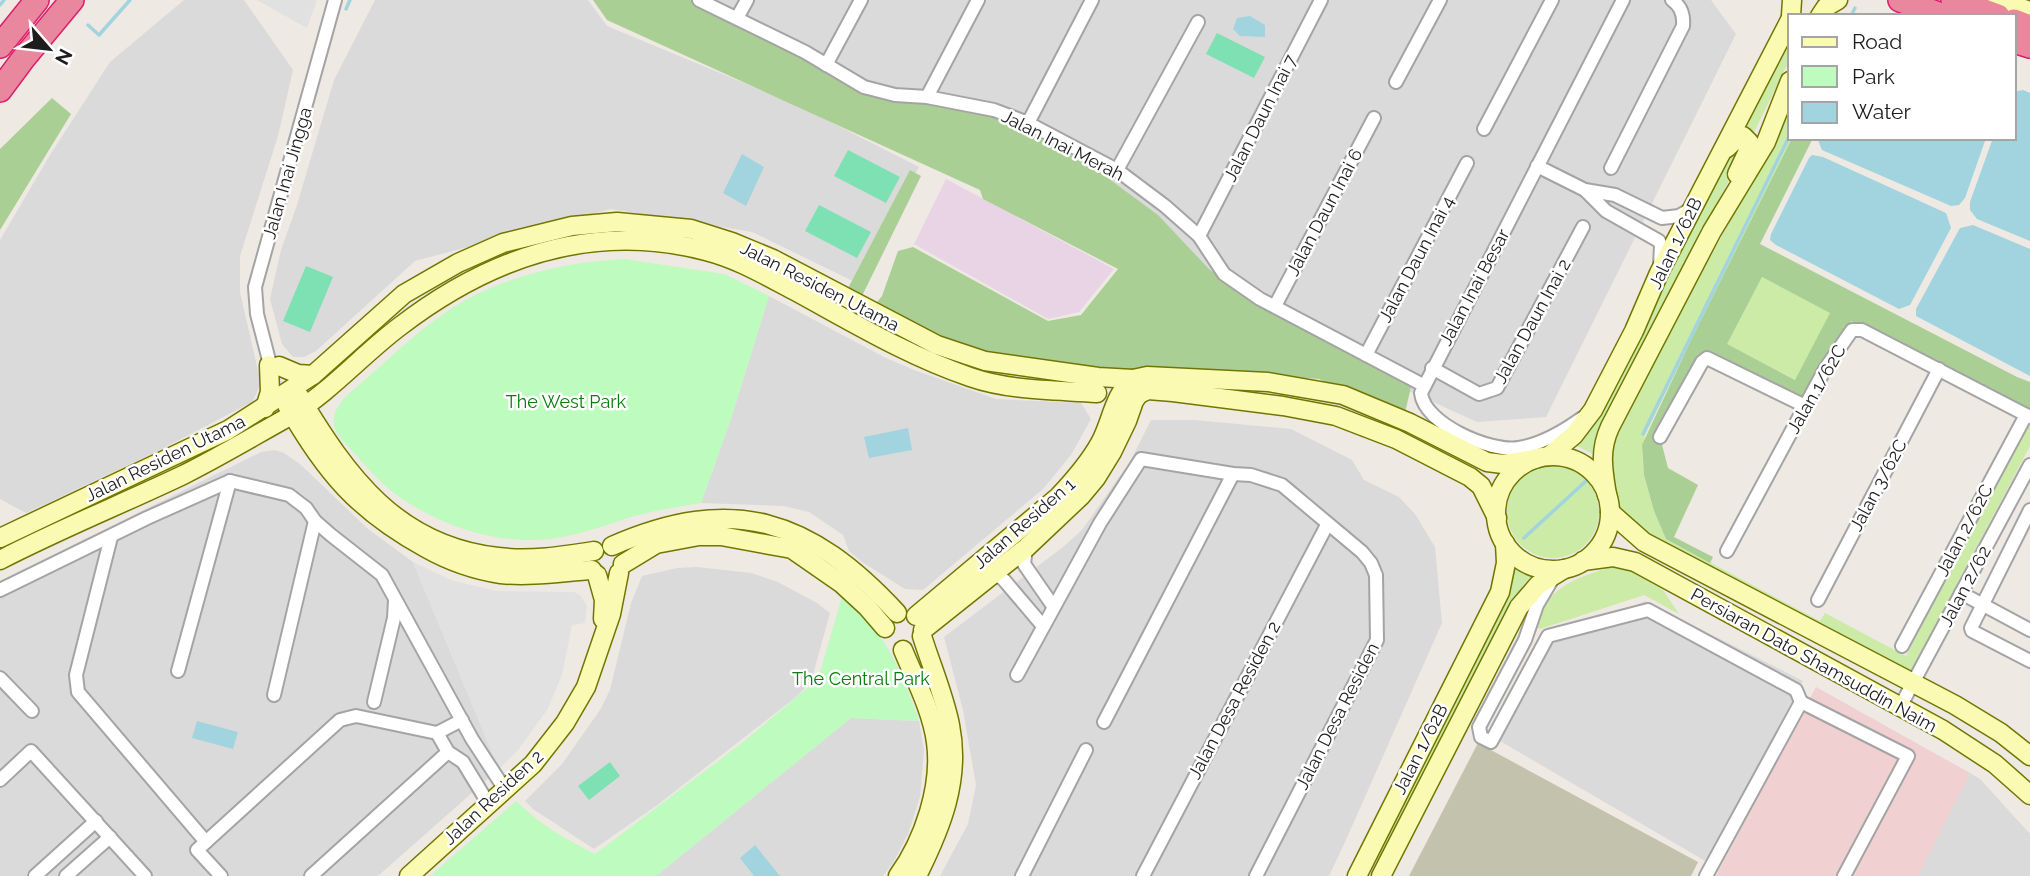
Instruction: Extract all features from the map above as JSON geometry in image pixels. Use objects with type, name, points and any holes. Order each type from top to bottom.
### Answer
[{"type":"highway","points":[[0,46],[37,0]]},
{"type":"highway","points":[[0,90],[72,0]]},
{"type":"highway","points":[[1899,0],[1938,14]]},
{"type":"highway","points":[[1952,0],[1992,14]]},
{"type":"street","name":"Jalan Inai Jingga","points":[[288,391],[264,347],[255,287],[335,0]]},
{"type":"street","name":"Jalan Inai Merah","points":[[699,0],[827,65],[864,88],[994,110],[1028,123],[1117,170],[1157,198],[1199,236],[1224,274],[1249,292],[1423,385]]},
{"type":"street","points":[[737,18],[747,0]]},
{"type":"street","points":[[827,65],[861,0]]},
{"type":"street","points":[[927,97],[978,0]]},
{"type":"street","points":[[1028,123],[1093,0]]},
{"type":"street","name":"Jalan Daun Inai 7","points":[[1199,236],[1321,0]]},
{"type":"street","points":[[1396,82],[1440,0]]},
{"type":"street","points":[[1484,130],[1552,0]]},
{"type":"street","name":"Jalan Inai Besar","points":[[1423,385],[1623,0]]},
{"type":"street","points":[[1612,167],[1683,26],[1681,10],[1678,3],[1672,0]]},
{"type":"street","points":[[1821,14],[1826,7],[1838,0]]},
{"type":"street","points":[[1997,0],[2030,11]]},
{"type":"street","points":[[1117,170],[1198,22]]},
{"type":"street","name":"Jalan 1/62B","points":[[1542,457],[1574,435],[1593,410],[1634,331],[1691,209],[1788,24]]},
{"type":"street","name":"Jalan 1/62B","points":[[1609,503],[1601,463],[1606,435],[1712,231],[1744,183],[1766,142],[1788,86]]},
{"type":"street","name":"Jalan Daun Inai 6","points":[[1275,306],[1374,118]]},
{"type":"street","points":[[1712,231],[1747,153],[1747,138],[1738,137],[1720,156]]},
{"type":"street","name":"Jalan Daun Inai 4","points":[[1366,355],[1466,163]]},
{"type":"street","points":[[1538,166],[1585,190],[1606,211],[1659,241],[1659,273]]},
{"type":"street","points":[[1585,190],[1605,192],[1668,219],[1691,209]]},
{"type":"street","points":[[1619,218],[1628,201]]},
{"type":"street","name":"Jalan Residen Utama","points":[[0,538],[212,439],[265,408],[313,375],[404,293],[495,246],[572,226],[618,231],[638,239],[695,248],[727,258],[763,273],[909,352],[976,379],[999,385],[1136,387],[1283,406],[1336,416],[1387,435],[1476,481],[1497,517]]},
{"type":"street","name":"Jalan Daun Inai 2","points":[[1432,369],[1479,394],[1497,388],[1583,227]]},
{"type":"street","name":"Jalan Residen Utama","points":[[0,560],[185,474],[299,410],[398,328],[470,282],[512,262],[558,246],[618,231]]},
{"type":"street","name":"Jalan 1/62C","points":[[1727,551],[1805,406],[1847,335],[1856,329],[2028,416]]},
{"type":"street","points":[[1660,437],[1702,362],[1707,358],[1805,406]]},
{"type":"street","points":[[265,408],[274,366],[298,374],[313,375]]},
{"type":"street","name":"Jalan 3/62C","points":[[1818,600],[1939,369]]},
{"type":"street","name":"Jalan Residen Utama","points":[[1136,387],[1147,376],[1298,386],[1354,400],[1410,423],[1487,462],[1503,464],[1542,457]]},
{"type":"street","points":[[317,423],[322,402],[332,383]]},
{"type":"street","points":[[1098,385],[1101,412],[1119,422],[1143,405],[1173,392]]},
{"type":"street","points":[[1423,385],[1422,400],[1437,418],[1470,438],[1500,448],[1516,449],[1543,441],[1593,410]]},
{"type":"street","name":"Jalan Residen 1","points":[[920,627],[1026,548],[1081,496],[1096,478],[1119,422],[1123,389],[1136,387]]},
{"type":"street","points":[[288,391],[299,410],[312,445],[335,477],[365,509],[405,537],[439,555],[474,568],[500,573],[594,573],[608,578],[656,544],[699,536],[721,536],[792,550],[841,583],[867,607],[885,628],[888,640],[897,648],[903,650],[915,646],[920,627]]},
{"type":"street","points":[[299,410],[317,423],[335,454],[365,491],[396,516],[456,548],[500,557],[547,558],[594,551],[605,545],[612,546],[664,527],[732,520],[773,524],[799,534],[828,552],[862,579],[897,613]]},
{"type":"street","name":"Jalan 2/62C","points":[[1902,646],[2028,416]]},
{"type":"street","name":"Jalan Residen 1","points":[[920,627],[1058,497],[1119,422]]},
{"type":"street","points":[[261,432],[286,431],[312,445]]},
{"type":"street","points":[[1561,571],[1530,565],[1516,556],[1505,543],[1497,517],[1497,502],[1502,488],[1517,470],[1542,457],[1567,457],[1585,465],[1599,478],[1609,503],[1607,531],[1598,548],[1583,561],[1561,571],[1537,605],[1525,640],[1479,727],[1481,737],[1491,742],[1548,636],[1648,610],[1796,690],[1801,702],[1908,756],[1844,876]]},
{"type":"street","name":"Jalan Desa Residen","points":[[1017,675],[1100,523],[1141,459],[1263,477],[1282,485],[1318,513],[1371,563],[1376,575],[1377,640],[1256,876]]},
{"type":"street","name":"Jalan 2/62","points":[[1900,707],[2030,465]]},
{"type":"street","points":[[1104,722],[1233,474]]},
{"type":"street","points":[[178,671],[230,481]]},
{"type":"street","points":[[0,590],[147,518],[230,481],[289,495],[306,508],[315,521],[382,575],[461,720],[504,788]]},
{"type":"street","name":"Persiaran Dato Shamsuddin Naim","points":[[1609,503],[1644,542],[1913,682],[2001,733],[2030,756]]},
{"type":"street","name":"Jalan 2/62","points":[[2030,510],[1971,624],[1972,631],[2030,661]]},
{"type":"street","points":[[50,514],[56,532]]},
{"type":"street","points":[[274,695],[315,521]]},
{"type":"street","name":"Jalan Desa Residen 2","points":[[1143,876],[1327,524]]},
{"type":"street","points":[[111,537],[78,666],[78,692],[206,842]]},
{"type":"street","name":"Jalan 1/62B","points":[[1357,876],[1500,592],[1506,563],[1505,543]]},
{"type":"street","points":[[612,546],[620,553],[621,568]]},
{"type":"street","points":[[1026,548],[1024,564],[1053,606]]},
{"type":"street","points":[[594,551],[590,561],[594,573]]},
{"type":"street","name":"Persiaran Dato Shamsuddin Naim","points":[[1583,561],[1613,557],[1635,562],[1943,730],[1995,764],[2030,796]]},
{"type":"street","name":"Jalan Residen 2","points":[[409,876],[533,764],[565,723],[586,687],[611,614],[621,568]]},
{"type":"street","name":"Jalan 1/62B","points":[[1381,876],[1519,607],[1538,585],[1561,571]]},
{"type":"street","name":"Jalan Residen 2","points":[[594,573],[604,600],[603,636]]},
{"type":"street","points":[[988,578],[999,576],[1004,580],[1043,626]]},
{"type":"street","points":[[1961,593],[2030,630]]},
{"type":"street","points":[[374,702],[394,618],[395,597]]},
{"type":"street","points":[[885,628],[889,619],[897,613],[910,613],[920,627],[950,722],[953,742],[953,774],[948,802],[940,828],[917,876]]},
{"type":"street","points":[[898,876],[925,821],[937,765],[932,724],[903,650]]},
{"type":"street","points":[[0,678],[32,711]]},
{"type":"street","points":[[1706,876],[1801,702]]},
{"type":"street","points":[[221,876],[197,850],[344,718],[356,716],[437,733],[461,720]]},
{"type":"street","points":[[437,733],[448,752],[463,762],[488,803]]},
{"type":"street","points":[[1022,876],[1086,750]]},
{"type":"street","points":[[0,780],[31,751],[145,876]]},
{"type":"street","points":[[311,876],[448,752]]},
{"type":"street","points":[[35,876],[96,821]]},
{"type":"street","points":[[66,876],[110,837]]},
{"type":"street","points":[[1370,848],[1372,876]]},
{"type":"shaded area","points":[[184,0],[244,0],[293,70],[278,136],[240,256],[240,292],[261,384],[252,402],[156,452],[26,513],[0,499],[0,240],[50,155],[110,62]]},
{"type":"shaded area","points":[[257,0],[317,0],[307,28]]},
{"type":"shaded area","points":[[375,0],[588,0],[607,26],[797,105],[919,167],[857,283],[752,232],[611,209],[415,261],[316,351],[304,357],[293,357],[282,344],[270,299],[281,250],[334,80]]},
{"type":"shaded area","points":[[652,0],[1711,0],[1736,34],[1546,417],[1477,422],[1172,283],[1021,149]]},
{"type":"shaded area","points":[[946,179],[1114,269],[1079,312],[1048,319],[914,244]]},
{"type":"shaded area","points":[[769,296],[914,370],[996,399],[1081,403],[1091,419],[1071,455],[1043,489],[923,590],[905,589],[862,562],[849,551],[843,535],[809,512],[784,506],[701,503],[730,422]]},
{"type":"shaded area","points":[[1151,420],[1194,420],[1291,429],[1352,460],[1364,480],[1399,497],[1415,514],[1435,547],[1442,623],[1345,842],[1329,876],[940,876],[968,824],[976,785],[963,710],[944,637],[1082,530],[1131,460]]},
{"type":"shaded area","points":[[275,450],[300,464],[368,529],[413,562],[499,769],[378,876],[0,876],[0,581],[261,452]]},
{"type":"shaded area","points":[[413,562],[451,580],[496,591],[574,592],[581,596],[587,606],[585,623],[572,625],[562,675],[547,710],[518,750],[499,769]]},
{"type":"shaded area","points":[[697,567],[751,573],[778,582],[830,613],[811,682],[796,697],[656,806],[594,849],[525,801],[562,764],[600,710],[610,690],[631,603],[642,576],[677,568]]},
{"type":"shaded area","points":[[1645,601],[1803,681],[1707,862],[1500,741],[1552,644]]},
{"type":"shaded area","points":[[1816,687],[1970,773],[1918,876],[1716,876]]},
{"type":"shaded area","points":[[851,718],[919,721],[924,751],[920,797],[908,834],[883,876],[656,876]]},
{"type":"shaded area","points":[[1478,743],[1698,862],[1691,876],[1409,876]]},
{"type":"shaded area","points":[[1970,773],[1980,779],[2030,834],[2030,876],[1917,876]]},
{"type":"green space","points":[[593,0],[690,0],[817,63],[857,91],[1002,119],[1086,162],[1158,215],[1209,269],[1253,302],[1411,387],[1404,417],[1319,379],[1266,375],[1099,373],[1004,357],[945,343],[846,292],[910,170],[921,176],[861,298],[874,306],[882,296],[898,251],[913,247],[1048,321],[1081,315],[1118,269],[983,199],[980,190],[607,20]]},
{"type":"green space","points":[[1217,33],[1265,57],[1254,78],[1206,54]]},
{"type":"green space","points":[[1788,41],[1788,63],[1753,134],[1748,129],[1743,129]]},
{"type":"green space","points":[[52,98],[71,114],[0,230],[0,149]]},
{"type":"green space","points":[[1788,103],[1788,140],[1791,140],[1645,436],[1642,451],[1644,475],[1654,511],[1666,539],[1820,621],[1825,613],[1906,656],[2027,425],[2030,425],[2030,446],[1910,673],[1904,673],[1626,522],[1618,504],[1610,463],[1610,443],[1769,149]]},
{"type":"green space","points":[[1791,140],[1812,140],[1760,244],[2030,382],[2030,415],[1851,321],[1805,406],[1704,354],[1660,437],[1668,468],[1698,485],[1674,537],[1713,557],[1710,563],[1666,539],[1654,511],[1644,475],[1642,445]],"holes":[[[1762,277],[1830,313],[1795,380],[1727,344]]]},
{"type":"green space","points":[[1737,144],[1743,153],[1597,438],[1595,455],[1573,444],[1588,431]]},
{"type":"green space","points":[[848,150],[900,177],[886,203],[834,176]]},
{"type":"green space","points":[[819,205],[871,232],[857,258],[805,231]]},
{"type":"green space","name":"The West Park","points":[[624,259],[724,274],[769,296],[730,422],[701,503],[638,515],[556,538],[535,540],[492,536],[450,524],[411,505],[379,480],[338,434],[335,414],[345,397],[419,332],[445,313],[486,290],[531,274],[577,264]]},
{"type":"green space","points":[[306,266],[333,277],[310,332],[283,321]]},
{"type":"green space","points":[[1762,277],[1831,313],[1796,380],[1726,344]]},
{"type":"green space","points":[[1553,466],[1571,469],[1586,479],[1596,494],[1599,512],[1596,530],[1586,545],[1571,555],[1553,558],[1535,555],[1520,545],[1510,530],[1507,512],[1510,494],[1520,479],[1535,469]]},
{"type":"green space","points":[[1514,562],[1538,574],[1523,585],[1378,869],[1376,851],[1510,589]]},
{"type":"green space","points":[[1611,567],[1626,568],[1663,590],[1679,614],[1644,595],[1540,629],[1536,627],[1547,602],[1555,593],[1574,580]]},
{"type":"green space","name":"The Central Park","points":[[842,597],[857,609],[881,637],[899,669],[919,721],[851,718],[656,876],[430,876],[516,801],[544,824],[595,854],[742,743],[818,679]]},
{"type":"green space","points":[[610,762],[620,776],[589,800],[578,786]]},
{"type":"water","points":[[1250,16],[1265,25],[1265,37],[1240,36],[1233,29],[1237,18]]},
{"type":"water","points":[[2023,90],[2030,93],[2030,241],[1977,219],[1970,210],[1970,202],[1992,140],[2016,140],[2016,92]]},
{"type":"water","points":[[1818,140],[1985,140],[1965,198],[1959,205],[1951,206],[1822,150]]},
{"type":"water","points":[[742,154],[764,167],[746,206],[723,193]]},
{"type":"water","points":[[1812,155],[1823,157],[1946,213],[1951,228],[1910,305],[1899,309],[1770,240]]},
{"type":"water","points":[[1973,225],[2030,249],[2030,376],[1916,316],[1916,309],[1960,228]]},
{"type":"water","points":[[908,428],[912,450],[869,458],[864,437]]},
{"type":"water","points":[[197,721],[238,732],[233,749],[192,738]]},
{"type":"water","points":[[755,845],[780,876],[754,876],[740,858]]},
{"type":"waterway","points":[[0,5],[4,0]]},
{"type":"waterway","points":[[88,25],[99,35],[130,0]]},
{"type":"waterway","points":[[346,9],[350,0]]},
{"type":"waterway","points":[[1852,14],[1855,8]]},
{"type":"waterway","points":[[1643,434],[1788,139]]},
{"type":"waterway","points":[[1524,538],[1587,480]]}]
